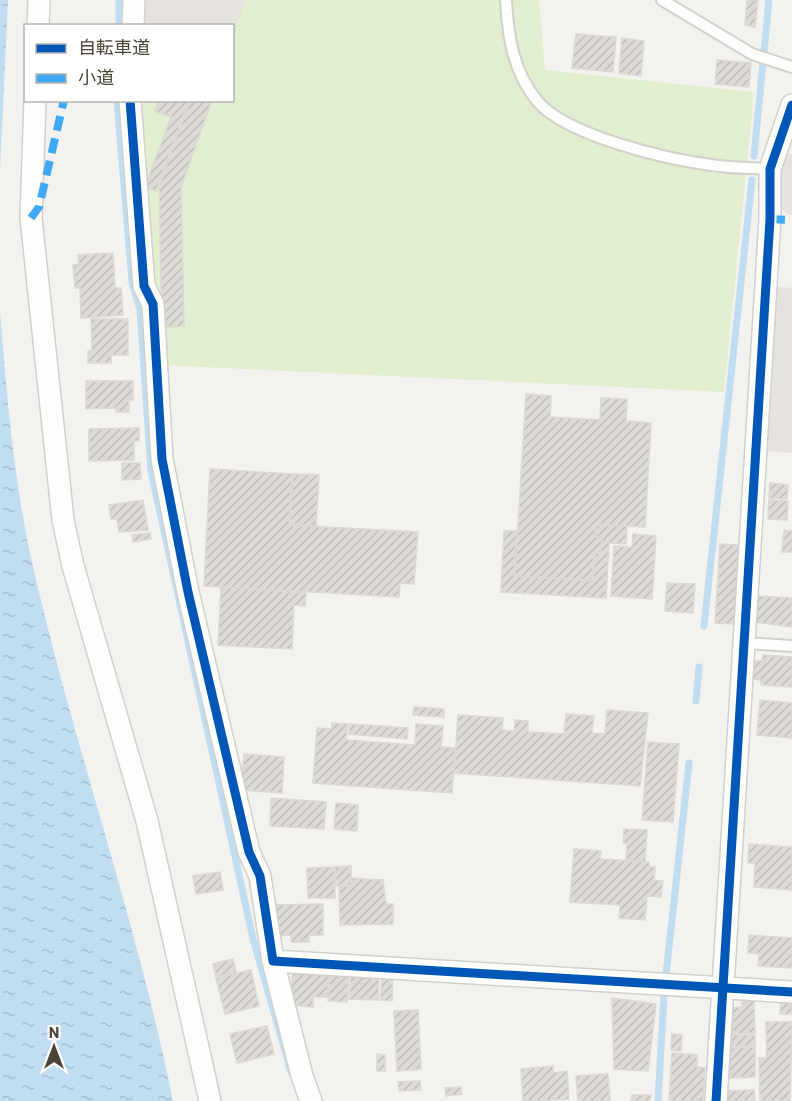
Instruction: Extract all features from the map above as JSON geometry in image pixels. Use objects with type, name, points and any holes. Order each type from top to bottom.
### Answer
[{"type":"street","points":[[38,24],[39,0]]},
{"type":"street","points":[[133,24],[134,0]]},
{"type":"street","points":[[35,102],[31,218],[63,520],[73,566],[147,821],[210,1101]]},
{"type":"street","points":[[130,102],[144,286],[153,304],[162,459],[188,592],[246,840],[260,876],[273,961],[302,1076],[311,1101]]},
{"type":"street","points":[[716,1101],[745,643],[771,169],[792,105]]},
{"type":"street","points":[[273,961],[792,992]]},
{"type":"lane","points":[[506,0],[508,35],[514,61],[537,101],[557,119],[645,151],[711,165],[771,169]]},
{"type":"lane","points":[[662,0],[752,54],[792,67]]},
{"type":"lane","points":[[745,643],[792,646]]},
{"type":"green space","points":[[140,0],[539,0],[545,70],[754,92],[724,392],[160,365],[149,282],[135,102],[234,102],[234,24],[139,24]]},
{"type":"shaded area","points":[[145,0],[246,0],[234,34],[234,24],[144,24]]},
{"type":"shaded area","points":[[784,153],[792,154],[792,215],[788,215],[779,206],[780,166]]},
{"type":"shaded area","points":[[772,286],[792,288],[792,453],[764,451]]},
{"type":"water","points":[[0,0],[8,0],[0,171]]},
{"type":"water","points":[[0,311],[16,474],[34,571],[50,638],[142,968],[173,1101],[0,1101]]},
{"type":"building","points":[[747,0],[758,0],[755,27],[745,25]]},
{"type":"building","points":[[576,34],[616,37],[613,72],[572,68]]},
{"type":"building","points":[[622,38],[644,41],[641,76],[619,73]]},
{"type":"building","points":[[717,60],[751,63],[749,87],[715,84]]},
{"type":"building","points":[[158,102],[188,102],[156,191],[145,187],[171,117],[155,111]]},
{"type":"building","points":[[189,102],[211,102],[181,187],[184,326],[162,327],[159,187]]},
{"type":"building","points":[[113,253],[115,288],[121,288],[123,315],[81,318],[80,288],[75,288],[73,265],[79,264],[78,255]]},
{"type":"building","points":[[91,319],[128,319],[128,355],[111,355],[111,363],[88,363],[88,351],[92,351]]},
{"type":"building","points":[[86,381],[133,381],[133,400],[129,400],[129,412],[116,412],[116,408],[86,409]]},
{"type":"building","points":[[526,394],[551,396],[550,417],[600,420],[601,398],[627,399],[626,421],[651,423],[645,527],[596,524],[595,537],[602,537],[601,553],[594,553],[592,580],[515,576]]},
{"type":"building","points":[[139,428],[139,441],[134,441],[134,460],[89,461],[89,429]]},
{"type":"building","points":[[122,463],[140,463],[141,479],[122,480]]},
{"type":"building","points":[[210,469],[292,474],[289,525],[418,532],[414,584],[400,583],[399,597],[204,586]]},
{"type":"building","points":[[293,474],[319,475],[316,526],[290,524]]},
{"type":"building","points":[[770,483],[788,485],[787,499],[769,498]]},
{"type":"building","points":[[143,500],[148,530],[119,532],[117,519],[111,519],[109,505]]},
{"type":"building","points":[[769,500],[788,501],[787,520],[768,519]]},
{"type":"building","points":[[596,525],[627,526],[626,544],[609,543],[606,598],[501,592],[504,531],[517,531],[514,576],[593,581],[595,553],[601,554],[602,537],[596,536]]},
{"type":"building","points":[[784,530],[792,531],[792,552],[782,552]]},
{"type":"building","points":[[150,533],[151,539],[133,542],[132,535]]},
{"type":"building","points":[[633,534],[656,536],[652,599],[611,596],[614,546],[632,547]]},
{"type":"building","points":[[720,544],[739,545],[734,624],[715,623]]},
{"type":"building","points":[[667,583],[695,584],[693,613],[665,611]]},
{"type":"building","points":[[221,587],[306,593],[305,606],[294,605],[292,649],[218,645]]},
{"type":"building","points":[[756,596],[792,598],[792,627],[755,622]]},
{"type":"building","points":[[763,655],[792,657],[792,687],[761,685],[761,680],[752,679],[753,661],[762,661]]},
{"type":"building","points":[[760,700],[792,703],[792,738],[757,735]]},
{"type":"building","points":[[414,707],[444,709],[444,717],[413,715]]},
{"type":"building","points":[[607,710],[648,713],[640,786],[454,773],[458,715],[503,718],[502,730],[514,731],[515,720],[528,721],[528,732],[564,734],[566,714],[594,716],[592,733],[605,734]]},
{"type":"building","points":[[332,723],[348,724],[346,740],[415,745],[416,724],[443,726],[441,747],[455,748],[452,793],[313,783],[317,728],[332,729]]},
{"type":"building","points":[[350,724],[408,728],[407,739],[349,734]]},
{"type":"building","points":[[648,742],[679,744],[673,822],[642,820]]},
{"type":"building","points":[[244,754],[284,757],[282,793],[241,790]]},
{"type":"building","points":[[271,798],[326,802],[324,829],[270,826]]},
{"type":"building","points":[[336,803],[358,805],[357,831],[334,829]]},
{"type":"building","points":[[624,829],[647,830],[645,861],[626,860],[627,843],[623,843]]},
{"type":"building","points":[[749,844],[792,847],[792,890],[754,887],[755,863],[748,863]]},
{"type":"building","points":[[574,849],[601,851],[600,859],[649,862],[649,867],[655,867],[654,880],[663,881],[661,897],[647,896],[645,920],[619,918],[620,905],[570,902]]},
{"type":"building","points":[[351,866],[351,885],[336,886],[335,867]]},
{"type":"building","points":[[334,867],[335,898],[308,898],[307,868]]},
{"type":"building","points":[[220,872],[223,890],[196,894],[193,876]]},
{"type":"building","points":[[352,878],[383,880],[386,904],[393,904],[393,924],[340,925],[339,886],[352,886]]},
{"type":"building","points":[[323,904],[323,935],[309,935],[309,942],[291,942],[291,935],[278,936],[277,905]]},
{"type":"building","points":[[749,935],[792,938],[792,968],[758,966],[759,954],[748,953]]},
{"type":"building","points":[[233,959],[236,972],[216,977],[213,964]]},
{"type":"building","points":[[293,969],[329,972],[327,997],[313,997],[313,1007],[290,1005]]},
{"type":"building","points":[[251,970],[259,1006],[225,1014],[216,978]]},
{"type":"building","points":[[330,972],[349,973],[347,1002],[328,1001]]},
{"type":"building","points":[[351,973],[379,975],[378,1000],[349,999]]},
{"type":"building","points":[[382,978],[393,979],[392,1001],[380,1000]]},
{"type":"building","points":[[781,996],[792,996],[792,1014],[780,1014]]},
{"type":"building","points":[[612,998],[656,1004],[648,1071],[614,1069]]},
{"type":"building","points":[[754,1001],[755,1033],[733,1034],[732,1008],[742,1007],[742,1002]]},
{"type":"building","points":[[418,1010],[421,1069],[397,1071],[394,1011]]},
{"type":"building","points":[[766,1022],[792,1022],[790,1101],[760,1101],[759,1058],[767,1058]]},
{"type":"building","points":[[267,1026],[274,1054],[237,1063],[230,1034]]},
{"type":"building","points":[[672,1034],[682,1035],[681,1051],[671,1050]]},
{"type":"building","points":[[731,1035],[755,1035],[755,1046],[732,1046]]},
{"type":"building","points":[[755,1047],[755,1077],[730,1078],[729,1048]]},
{"type":"building","points":[[672,1053],[697,1055],[697,1067],[705,1068],[703,1101],[669,1101]]},
{"type":"building","points":[[377,1054],[385,1055],[385,1071],[377,1071]]},
{"type":"building","points":[[553,1066],[553,1073],[567,1071],[569,1099],[523,1101],[521,1069]]},
{"type":"building","points":[[608,1074],[610,1101],[578,1101],[576,1076]]},
{"type":"building","points":[[420,1081],[421,1090],[399,1091],[398,1082]]},
{"type":"building","points":[[461,1087],[462,1094],[446,1096],[445,1088]]},
{"type":"building","points":[[754,1090],[755,1101],[727,1101],[727,1091]]},
{"type":"building","points":[[632,1095],[651,1095],[650,1101],[631,1101]]},
{"type":"waterway","points":[[119,0],[119,24]]},
{"type":"waterway","points":[[754,156],[769,0]]},
{"type":"waterway","points":[[117,102],[132,283],[140,309],[151,471],[253,939],[291,1072]]},
{"type":"waterway","points":[[704,626],[752,180]]},
{"type":"waterway","points":[[696,701],[699,667]]},
{"type":"waterway","points":[[666,975],[689,763]]},
{"type":"waterway","points":[[658,1101],[664,995]]},
{"type":"marked path","points":[[31,218],[39,207],[64,102]]},
{"type":"marked path","points":[[770,219],[792,220]]},
{"type":"cycle path","points":[[130,102],[144,286],[153,304],[162,459],[188,592],[249,852],[260,876],[273,961],[792,992]]},
{"type":"cycle path","points":[[716,1101],[770,219],[770,169],[792,105]]}]
